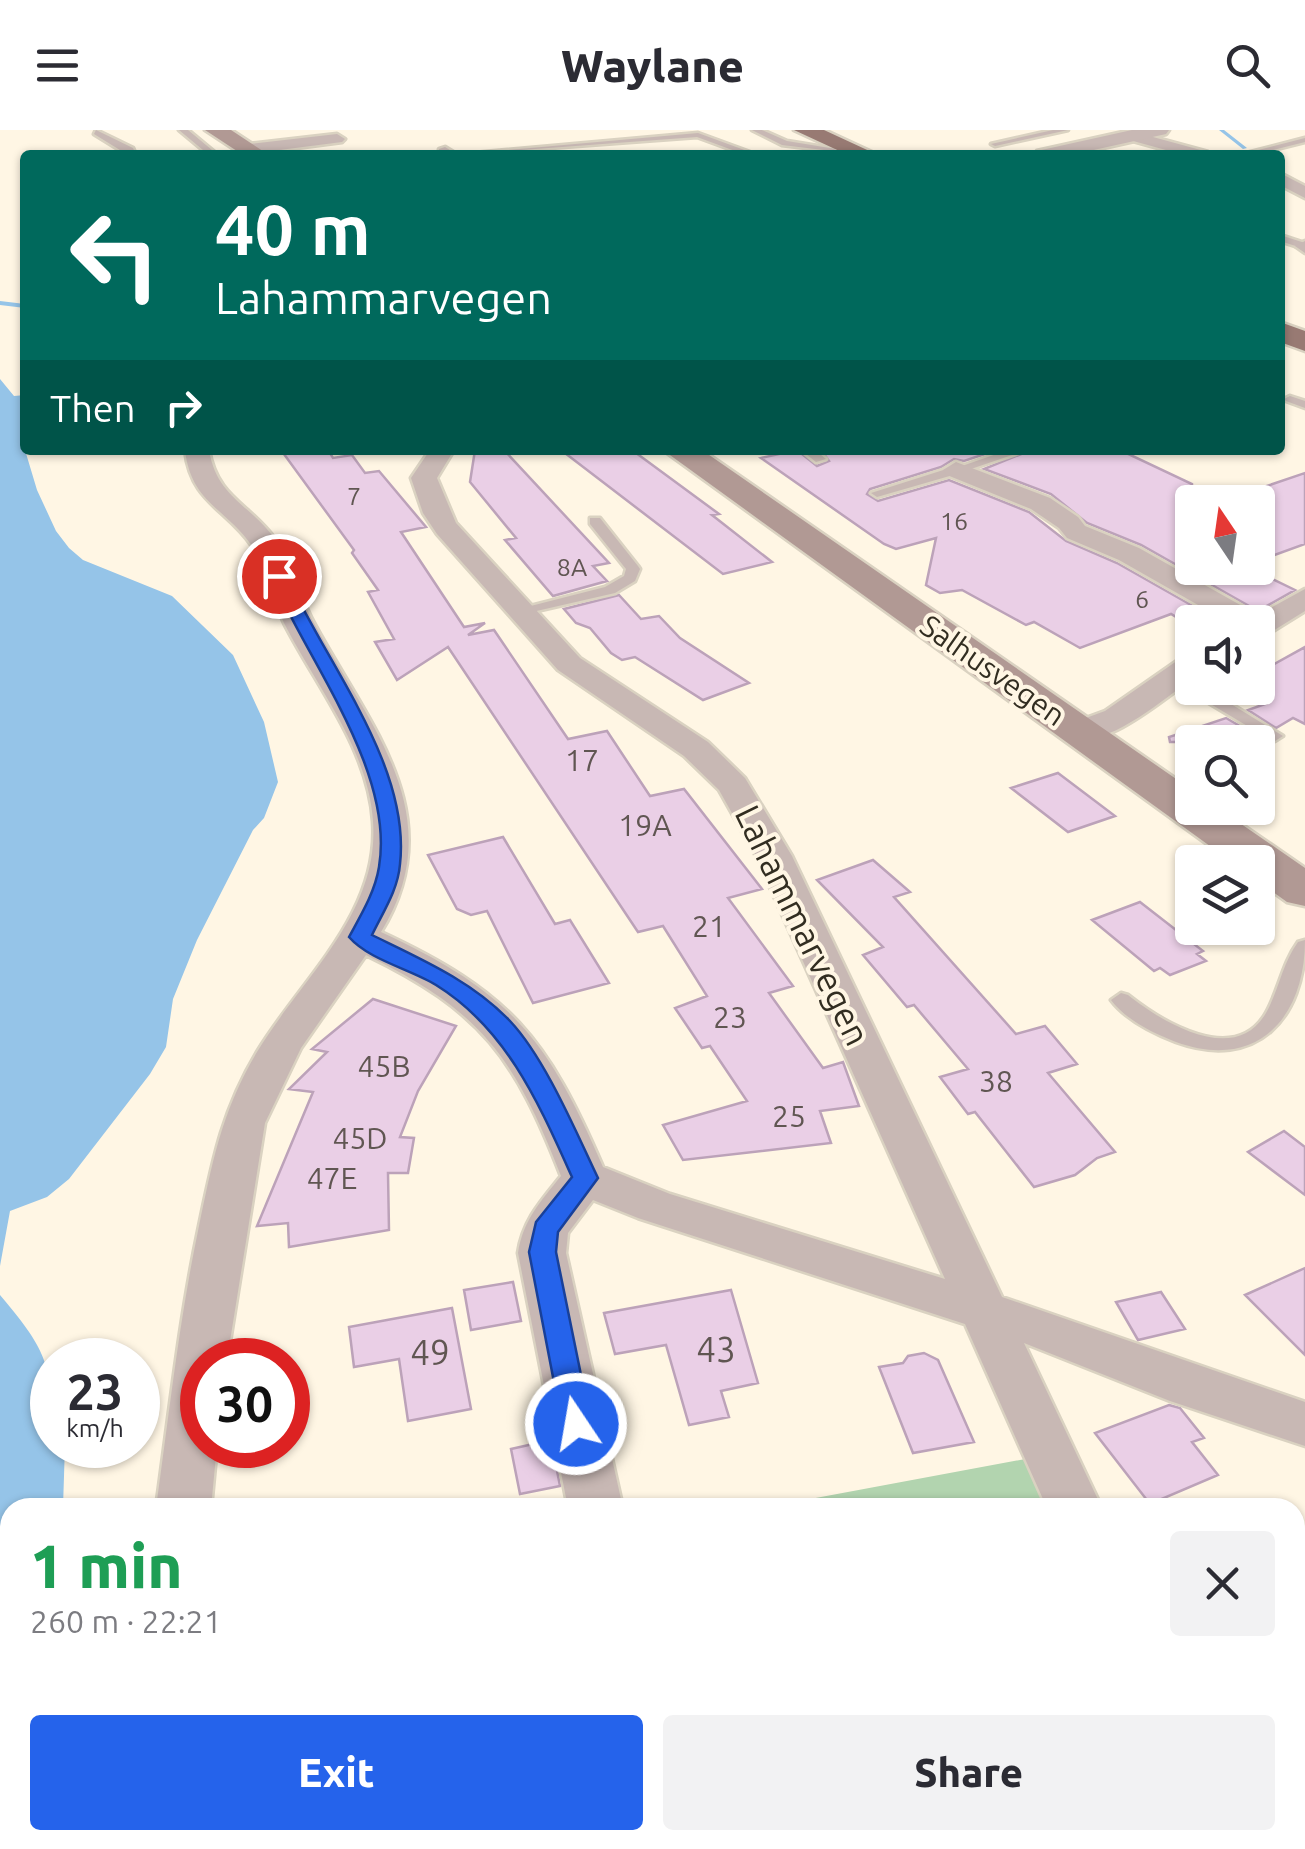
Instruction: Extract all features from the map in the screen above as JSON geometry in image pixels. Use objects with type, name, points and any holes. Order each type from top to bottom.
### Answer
[{"type":"highway","points":[[785,130],[833,150]]},
{"type":"highway","points":[[805,130],[855,150]]},
{"type":"main road","points":[[216,130],[251,150]]},
{"type":"main road","name":"Salhusvegen","points":[[687,455],[1305,891]]},
{"type":"street","points":[[1064,150],[1159,130]]},
{"type":"street","points":[[1128,134],[1184,150]]},
{"type":"street","points":[[267,150],[337,139]]},
{"type":"street","points":[[184,1498],[221,1232],[242,1126],[269,1068],[300,1017],[360,937],[384,890],[390,865],[391,816],[360,731],[299,622],[268,548],[204,486],[198,455]]},
{"type":"street","name":"Lahammarvegen","points":[[439,455],[424,478],[436,514],[506,597],[524,612],[568,664],[696,748],[732,785],[774,856],[1070,1498]]},
{"type":"street","points":[[955,462],[1055,514],[1073,525],[1076,532],[1114,546],[1218,605]]},
{"type":"street","points":[[1275,617],[1305,598]]},
{"type":"street","points":[[1079,732],[1116,718],[1175,677]]},
{"type":"street","points":[[360,937],[446,980],[503,1028],[549,1100],[585,1178],[654,1206],[1041,1329],[1188,1386],[1305,1424]]},
{"type":"street","points":[[585,1178],[545,1230],[542,1252],[594,1498]]},
{"type":"lane","points":[[183,130],[208,150]]},
{"type":"lane","points":[[756,130],[785,143],[826,150]]},
{"type":"lane","points":[[995,144],[1064,130]]},
{"type":"lane","points":[[97,132],[130,150]]},
{"type":"lane","points":[[503,150],[698,135],[740,150]]},
{"type":"lane","points":[[1264,150],[1305,140]]},
{"type":"lane","points":[[1290,400],[1305,406]]},
{"type":"lane","points":[[814,455],[820,459]]},
{"type":"lane","points":[[877,493],[955,462],[994,455]]},
{"type":"lane","points":[[524,612],[610,590],[630,578],[632,569],[595,521]]},
{"type":"lane","points":[[1231,705],[1259,725]]},
{"type":"lane","points":[[1121,1000],[1145,1021],[1176,1036],[1210,1043],[1251,1037],[1268,1025],[1293,963],[1305,946]]},
{"type":"green space","points":[[1036,1457],[1054,1498],[816,1498]]},
{"type":"water","points":[[0,379],[14,396],[20,395],[20,455],[26,455],[56,531],[83,560],[172,596],[233,655],[264,722],[278,782],[264,818],[253,830],[197,940],[173,999],[166,1047],[150,1074],[69,1179],[47,1197],[10,1211],[0,1266]]},
{"type":"water","points":[[0,1295],[33,1338],[30,1468],[64,1468],[63,1498],[0,1498]]},
{"type":"building","points":[[285,455],[352,455],[365,473],[379,471],[426,527],[401,532],[464,627],[485,623],[468,635],[494,630],[568,739],[607,731],[650,796],[684,789],[762,889],[728,898],[793,986],[769,993],[823,1068],[843,1062],[859,1106],[820,1111],[831,1143],[683,1160],[663,1125],[747,1101],[710,1046],[702,1048],[675,1008],[707,996],[663,926],[638,932],[448,647],[397,680],[375,642],[394,639],[368,592],[378,590],[352,553],[354,550]]},
{"type":"building","points":[[474,455],[509,455],[609,563],[593,566],[607,581],[553,596],[505,540],[516,538],[470,482]]},
{"type":"building","points":[[568,455],[639,455],[719,514],[712,515],[772,562],[723,574]]},
{"type":"building","points":[[803,455],[817,466],[829,461],[825,455],[982,455],[964,461],[954,459],[941,467],[870,489],[867,494],[878,501],[949,480],[1029,512],[1066,541],[1117,563],[1191,605],[1175,605],[1175,616],[1171,614],[1080,648],[1034,622],[1026,625],[962,590],[940,593],[926,585],[936,538],[896,549],[761,458]]},
{"type":"building","points":[[1019,455],[1131,455],[1192,484],[1175,485],[1175,564],[1087,523],[1051,494],[984,469]]},
{"type":"building","points":[[1305,473],[1305,544],[1275,555],[1275,485],[1270,485]]},
{"type":"building","points":[[1275,580],[1295,590],[1269,605],[1247,605],[1212,585],[1275,585]]},
{"type":"building","points":[[619,595],[641,619],[659,616],[680,638],[749,683],[703,700],[635,657],[622,660],[611,653],[590,628],[576,623],[564,609]]},
{"type":"building","points":[[1305,647],[1305,724],[1293,718],[1276,728],[1248,710],[1275,705],[1275,664]]},
{"type":"building","points":[[1226,718],[1238,725],[1205,725]]},
{"type":"building","points":[[1058,773],[1115,816],[1068,832],[1011,788]]},
{"type":"building","points":[[503,837],[555,924],[570,920],[609,983],[533,1003],[487,911],[471,915],[457,909],[428,855]]},
{"type":"building","points":[[873,860],[910,892],[894,897],[1016,1034],[1045,1026],[1077,1064],[1048,1073],[1115,1152],[1097,1158],[1075,1175],[1034,1187],[975,1112],[968,1114],[940,1077],[968,1069],[914,1005],[907,1007],[863,955],[883,947],[817,880]]},
{"type":"building","points":[[1140,902],[1175,929],[1175,945],[1195,945],[1203,951],[1197,954],[1206,961],[1170,975],[1160,968],[1154,971],[1092,920]]},
{"type":"building","points":[[373,999],[456,1026],[418,1091],[400,1137],[414,1138],[408,1173],[388,1173],[389,1230],[289,1247],[288,1223],[257,1226],[313,1092],[289,1089],[327,1052],[312,1049]]},
{"type":"building","points":[[1284,1131],[1305,1147],[1305,1195],[1248,1152]]},
{"type":"building","points":[[1305,1268],[1305,1355],[1245,1295]]},
{"type":"building","points":[[513,1282],[521,1321],[471,1330],[464,1290]]},
{"type":"building","points":[[731,1290],[758,1383],[721,1391],[729,1417],[689,1425],[666,1345],[615,1354],[604,1313]]},
{"type":"building","points":[[1161,1292],[1185,1329],[1138,1340],[1116,1302]]},
{"type":"building","points":[[452,1308],[471,1409],[408,1421],[399,1359],[354,1367],[349,1327]]},
{"type":"building","points":[[924,1353],[938,1360],[974,1442],[913,1453],[879,1367],[903,1363],[908,1356]]},
{"type":"building","points":[[1169,1405],[1180,1408],[1204,1438],[1192,1442],[1218,1475],[1164,1498],[1145,1498],[1095,1433]]},
{"type":"building","points":[[551,1440],[560,1486],[520,1494],[511,1449]]},
{"type":"waterway","points":[[1221,130],[1245,148]]},
{"type":"waterway","points":[[0,303],[20,305]]},
{"type":"route","points":[[279,576],[290,605],[360,731],[391,816],[390,865],[384,890],[360,937],[446,980],[503,1028],[549,1100],[585,1178],[545,1230],[542,1252],[576,1424]]}]
